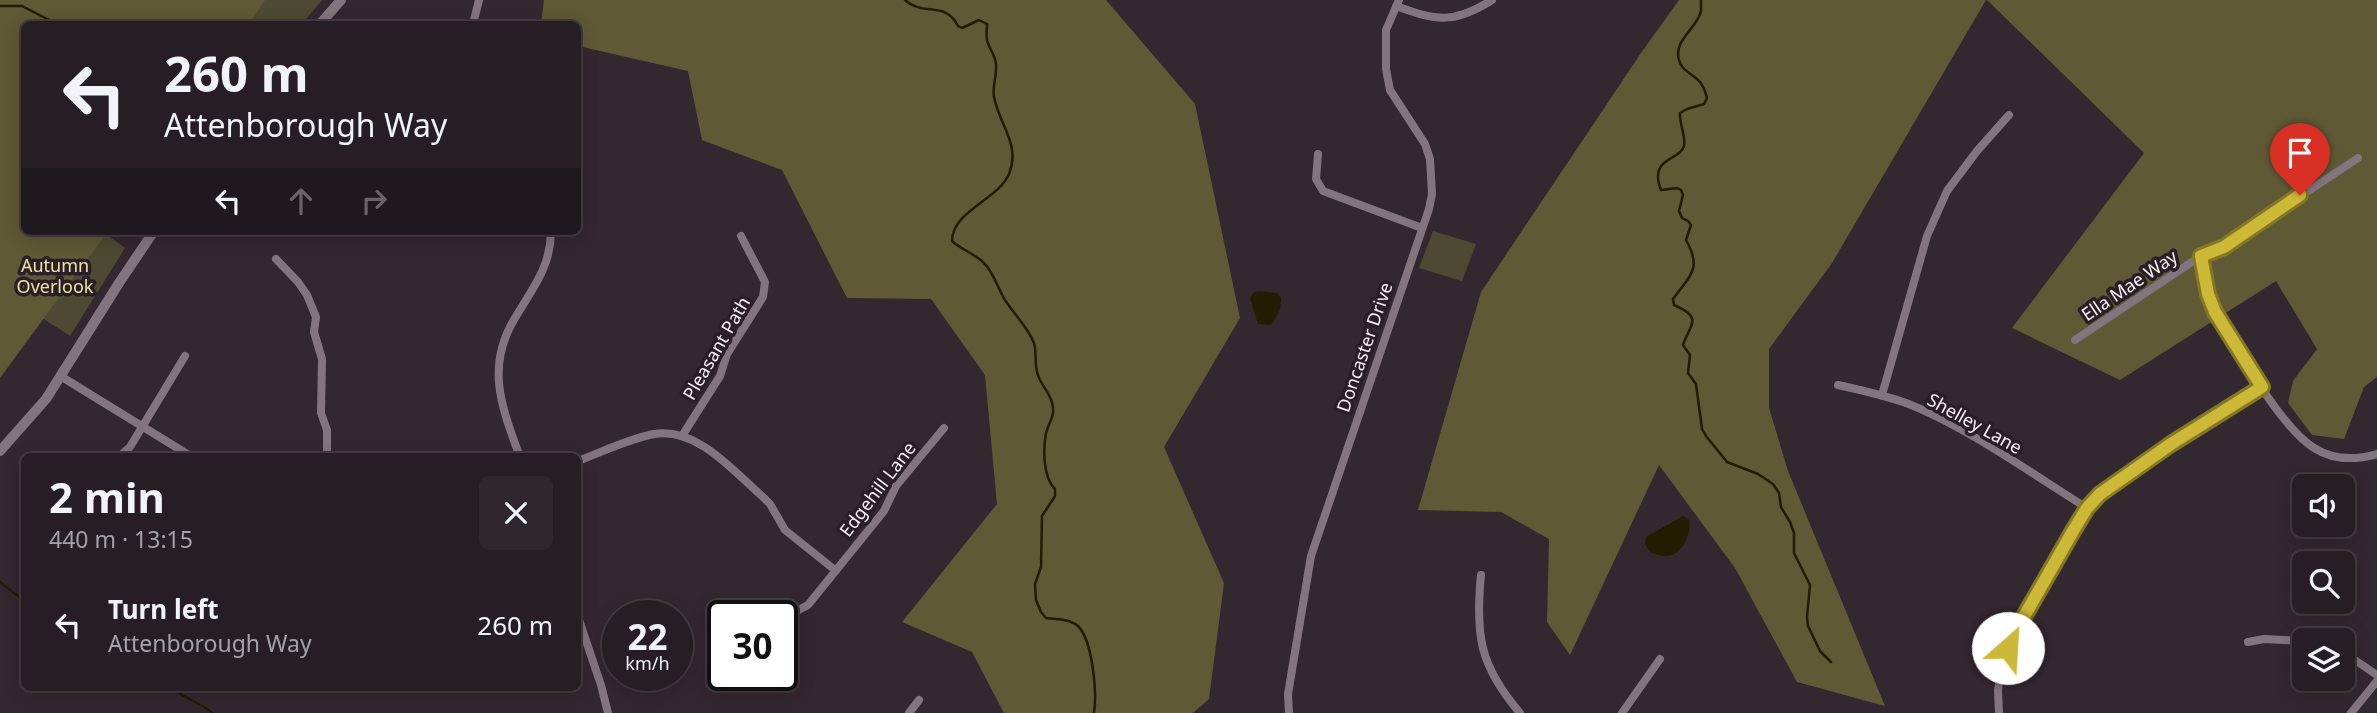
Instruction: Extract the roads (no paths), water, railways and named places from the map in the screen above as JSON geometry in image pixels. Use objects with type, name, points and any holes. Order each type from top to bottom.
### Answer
[{"type":"street","points":[[323,21],[341,0]]},
{"type":"street","points":[[475,21],[479,0]]},
{"type":"street","points":[[1397,3],[1427,17],[1450,19],[1475,11],[1492,0]]},
{"type":"street","name":"Doncaster Drive","points":[[1289,713],[1289,694],[1311,556],[1432,194],[1430,159],[1425,144],[1390,90],[1386,69],[1386,30],[1397,3]]},
{"type":"street","points":[[1882,395],[1927,236],[1937,212],[1959,173],[2009,115]]},
{"type":"street","points":[[1318,154],[1316,179],[1323,191],[1422,228]]},
{"type":"street","name":"Ella Mae Way","points":[[2075,340],[2201,256],[2224,247],[2358,158]]},
{"type":"street","points":[[0,452],[62,377],[119,282],[152,235]]},
{"type":"street","points":[[519,453],[501,405],[498,382],[500,355],[514,320],[546,265],[550,235]]},
{"type":"street","name":"Pleasant Path","points":[[682,436],[720,376],[727,354],[763,297],[765,282],[741,236]]},
{"type":"street","points":[[2201,256],[2208,294],[2215,312],[2287,424],[2313,448],[2327,455],[2355,458],[2377,454]]},
{"type":"street","points":[[276,259],[307,295],[316,317],[314,332],[322,359],[321,413],[327,430],[327,453]]},
{"type":"street","points":[[123,453],[130,447],[185,356]]},
{"type":"street","points":[[62,377],[186,453]]},
{"type":"street","name":"Shelley Lane","points":[[1838,385],[1882,395],[1915,408],[1976,440],[2087,508]]},
{"type":"street","points":[[1999,713],[1998,690],[2008,648],[2024,615],[2087,508],[2100,494],[2262,387]]},
{"type":"street","name":"Edgehill Lane","points":[[798,610],[808,605],[884,511],[896,486],[944,428]]},
{"type":"street","points":[[581,460],[657,434],[682,436],[706,448],[763,497],[785,530],[835,570]]},
{"type":"street","points":[[1481,576],[1477,609],[1483,654],[1500,689],[1520,713]]},
{"type":"street","points":[[581,626],[608,713]]},
{"type":"street","points":[[2248,642],[2264,639],[2292,640]]},
{"type":"street","points":[[1622,713],[1660,659]]},
{"type":"street","points":[[2355,660],[2377,675]]},
{"type":"street","points":[[2351,713],[2377,681]]},
{"type":"street","points":[[909,713],[919,700]]},
{"type":"waterway","points":[[905,0],[919,8],[947,13],[962,28],[979,20],[987,24],[987,40],[996,62],[994,97],[1011,144],[1012,163],[1003,183],[959,222],[952,241],[987,266],[1004,298],[1034,343],[1037,371],[1053,407],[1044,455],[1048,478],[1055,489],[1055,496],[1042,516],[1041,567],[1035,584],[1036,600],[1046,618],[1071,622],[1083,633],[1093,668],[1094,713]]},
{"type":"waterway","points":[[1701,0],[1699,17],[1682,40],[1678,53],[1682,67],[1701,83],[1707,98],[1704,104],[1680,113],[1684,146],[1662,166],[1658,179],[1661,190],[1681,190],[1683,195],[1679,211],[1682,218],[1691,225],[1686,240],[1694,266],[1689,278],[1673,299],[1674,305],[1692,318],[1683,345],[1690,355],[1688,373],[1696,384],[1702,429],[1727,462],[1758,474],[1773,484],[1779,493],[1781,507],[1794,533],[1794,553],[1810,585],[1808,626],[1820,651],[1831,662]]},
{"type":"waterway","points":[[0,6],[22,6],[51,21]]},
{"type":"waterway","points":[[0,582],[21,598]]},
{"type":"waterway","points":[[177,691],[212,713]]},
{"type":"park label","name":"Autumn Overlook","points":[[55,275]]}]
